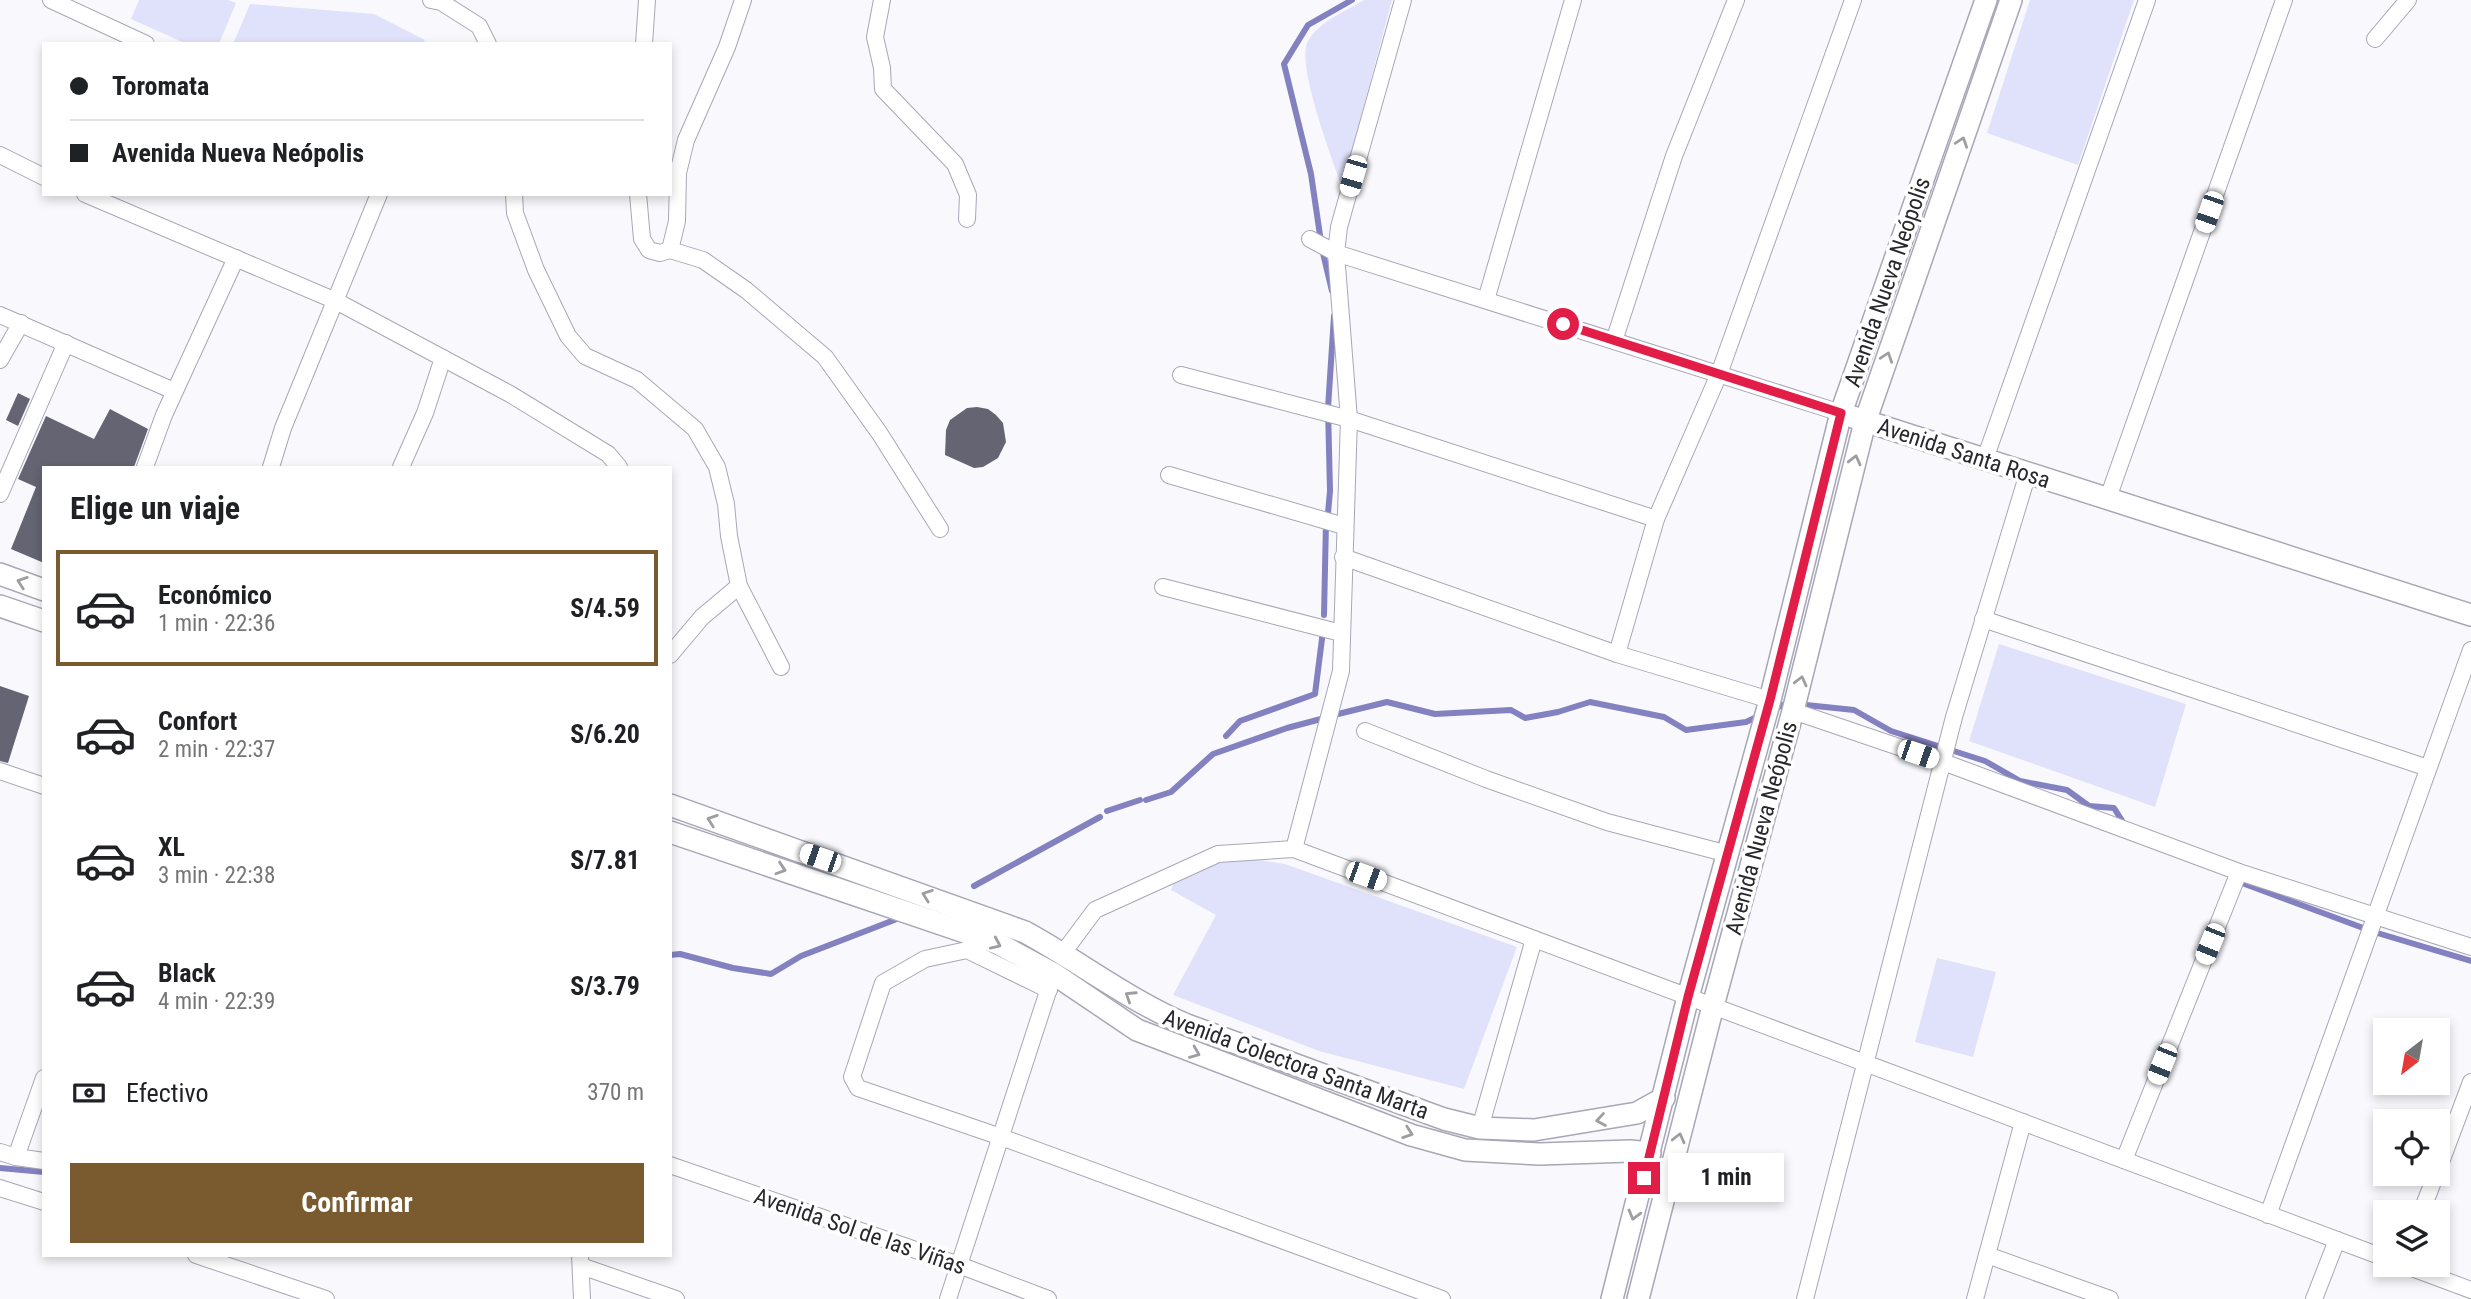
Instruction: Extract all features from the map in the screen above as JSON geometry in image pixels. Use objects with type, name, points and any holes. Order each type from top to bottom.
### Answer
[{"type":"street","points":[[51,0],[142,42]]},
{"type":"street","points":[[431,0],[442,2],[479,26],[487,42]]},
{"type":"street","points":[[644,42],[647,0]]},
{"type":"street","points":[[670,250],[677,221],[678,173],[686,140],[727,47],[743,0]]},
{"type":"street","points":[[882,0],[875,37],[882,68],[883,89],[955,163],[968,195],[968,219]]},
{"type":"street","points":[[1294,849],[1341,671],[1349,419],[1336,253],[1339,227],[1404,0]]},
{"type":"street","points":[[1486,300],[1573,0]]},
{"type":"street","points":[[1614,341],[1674,156],[1736,0]]},
{"type":"street","points":[[1617,654],[1656,519],[1719,374],[1853,0]]},
{"type":"street","name":"Avenida Nueva Neópolis","points":[[1612,1299],[1688,997],[1770,700],[1841,413],[1986,0]]},
{"type":"street","name":"Avenida Nueva Neópolis","points":[[1638,1299],[1713,1006],[1793,711],[1865,422],[2009,0]]},
{"type":"street","points":[[1985,459],[2147,0]]},
{"type":"street","points":[[2375,39],[2408,0]]},
{"type":"street","points":[[2108,498],[2282,1]]},
{"type":"street","points":[[0,155],[42,176]]},
{"type":"street","points":[[90,196],[336,301],[510,394],[607,453],[618,466]]},
{"type":"street","points":[[271,466],[284,428],[378,196]]},
{"type":"street","points":[[514,196],[515,213],[536,270],[568,336],[585,356],[637,380],[695,429],[717,467],[726,503],[729,536],[739,586],[781,667]]},
{"type":"street","points":[[638,196],[642,239],[649,250],[660,253],[670,250],[703,260],[825,357],[880,434],[940,529]]},
{"type":"street","name":"Avenida Santa Rosa","points":[[1310,239],[1336,253],[2471,615]]},
{"type":"street","points":[[145,466],[174,391],[236,258]]},
{"type":"street","points":[[0,315],[174,391]]},
{"type":"street","points":[[0,360],[21,323]]},
{"type":"street","points":[[0,494],[66,343]]},
{"type":"street","points":[[401,466],[425,413],[443,358]]},
{"type":"street","points":[[1181,375],[1349,419],[1656,519]]},
{"type":"street","points":[[1805,1299],[1942,762],[2028,473]]},
{"type":"street","points":[[1169,475],[1344,526]]},
{"type":"street","points":[[1343,557],[1617,654],[1770,700]]},
{"type":"street","points":[[0,574],[42,589]]},
{"type":"street","points":[[672,653],[702,617],[739,586]]},
{"type":"street","points":[[1163,587],[1341,633]]},
{"type":"street","points":[[0,606],[42,620]]},
{"type":"street","points":[[1983,619],[2428,768]]},
{"type":"street","points":[[2268,1214],[2471,650]]},
{"type":"street","points":[[1793,711],[1942,762],[2239,872],[2471,947]]},
{"type":"street","points":[[1365,731],[1486,779],[1607,822],[1728,854]]},
{"type":"street","points":[[0,771],[42,785]]},
{"type":"street","name":"Avenida Colectora Santa Marta","points":[[672,806],[1026,932],[1155,1012],[1444,1119],[1480,1128],[1534,1130],[1637,1113],[1664,1097]]},
{"type":"street","name":"Avenida Colectora Santa Marta","points":[[672,833],[997,943],[1051,982],[1137,1030],[1411,1135],[1465,1150],[1540,1154],[1630,1150],[1650,1153]]},
{"type":"street","points":[[1063,953],[1095,910],[1218,854],[1294,849],[2373,1254]]},
{"type":"street","points":[[2124,1160],[2239,872]]},
{"type":"street","points":[[1480,1128],[1534,939]]},
{"type":"street","points":[[948,1299],[1001,1137],[1051,982],[967,950],[925,959],[883,983],[852,1077],[858,1088],[1001,1137],[1442,1299]]},
{"type":"street","points":[[42,1082],[8,1155],[42,1161]]},
{"type":"street","points":[[2450,1138],[2471,1082]]},
{"type":"street","points":[[1975,1299],[2023,1122]]},
{"type":"street","name":"Avenida Sol de las Viñas","points":[[672,1166],[959,1265],[1048,1299]]},
{"type":"street","points":[[0,1188],[42,1201]]},
{"type":"street","points":[[2314,1299],[2337,1240]]},
{"type":"street","points":[[1987,1255],[2110,1299]]},
{"type":"street","points":[[202,1257],[326,1299]]},
{"type":"street","points":[[582,1299],[581,1260],[676,1299]]},
{"type":"street","points":[[2432,1277],[2469,1293]]},
{"type":"shaded area","points":[[139,0],[228,0],[236,3],[220,42],[183,42],[131,19]]},
{"type":"shaded area","points":[[1364,0],[1392,0],[1342,187],[1317,112],[1305,52],[1308,41],[1319,28]]},
{"type":"shaded area","points":[[2030,0],[2134,0],[2078,165],[1987,133]]},
{"type":"shaded area","points":[[250,4],[374,14],[425,40],[424,42],[234,42]]},
{"type":"shaded area","points":[[1999,644],[2186,704],[2155,807],[1969,741]]},
{"type":"shaded area","points":[[1231,856],[1285,864],[1517,947],[1464,1089],[1319,1051],[1173,995],[1216,915],[1171,890],[1179,870]]},
{"type":"shaded area","points":[[1937,958],[1996,972],[1973,1057],[1915,1042]]},
{"type":"building","points":[[18,393],[30,399],[18,426],[6,420]]},
{"type":"building","points":[[967,408],[988,409],[1003,423],[1006,442],[998,458],[983,467],[974,468],[945,455],[946,430],[950,420]]},
{"type":"building","points":[[110,409],[148,429],[134,466],[42,466],[42,562],[11,549],[36,487],[18,479],[46,416],[94,439]]},
{"type":"building","points":[[0,686],[29,696],[8,763],[0,761]]},
{"type":"waterway","points":[[1321,242],[1311,174],[1284,64],[1308,25],[1352,0]]},
{"type":"waterway","points":[[1322,249],[1332,291]]},
{"type":"waterway","points":[[1328,513],[1328,408],[1334,316]]},
{"type":"waterway","points":[[1324,615],[1326,522]]},
{"type":"waterway","points":[[1226,736],[1240,721],[1315,694],[1323,631]]},
{"type":"waterway","points":[[1338,714],[1387,702],[1435,714],[1511,710],[1525,718],[1590,702],[1664,717],[1686,730],[1746,722],[1759,716]]},
{"type":"waterway","points":[[1772,710],[1787,703],[1854,710],[1891,731],[1985,761],[2020,781],[2067,790],[2089,806],[2114,808],[2126,827]]},
{"type":"waterway","points":[[1146,800],[1171,792],[1213,754],[1321,719]]},
{"type":"waterway","points":[[1107,811],[1140,800]]},
{"type":"waterway","points":[[974,886],[1100,817]]},
{"type":"waterway","points":[[2238,879],[2242,883],[2374,932],[2471,961]]},
{"type":"waterway","points":[[672,955],[680,954],[733,968],[771,974],[801,956],[902,917]]},
{"type":"waterway","points":[[0,1168],[42,1172]]},
{"type":"route","points":[[1563,324],[1841,413],[1770,700],[1688,997],[1644,1178]]}]
